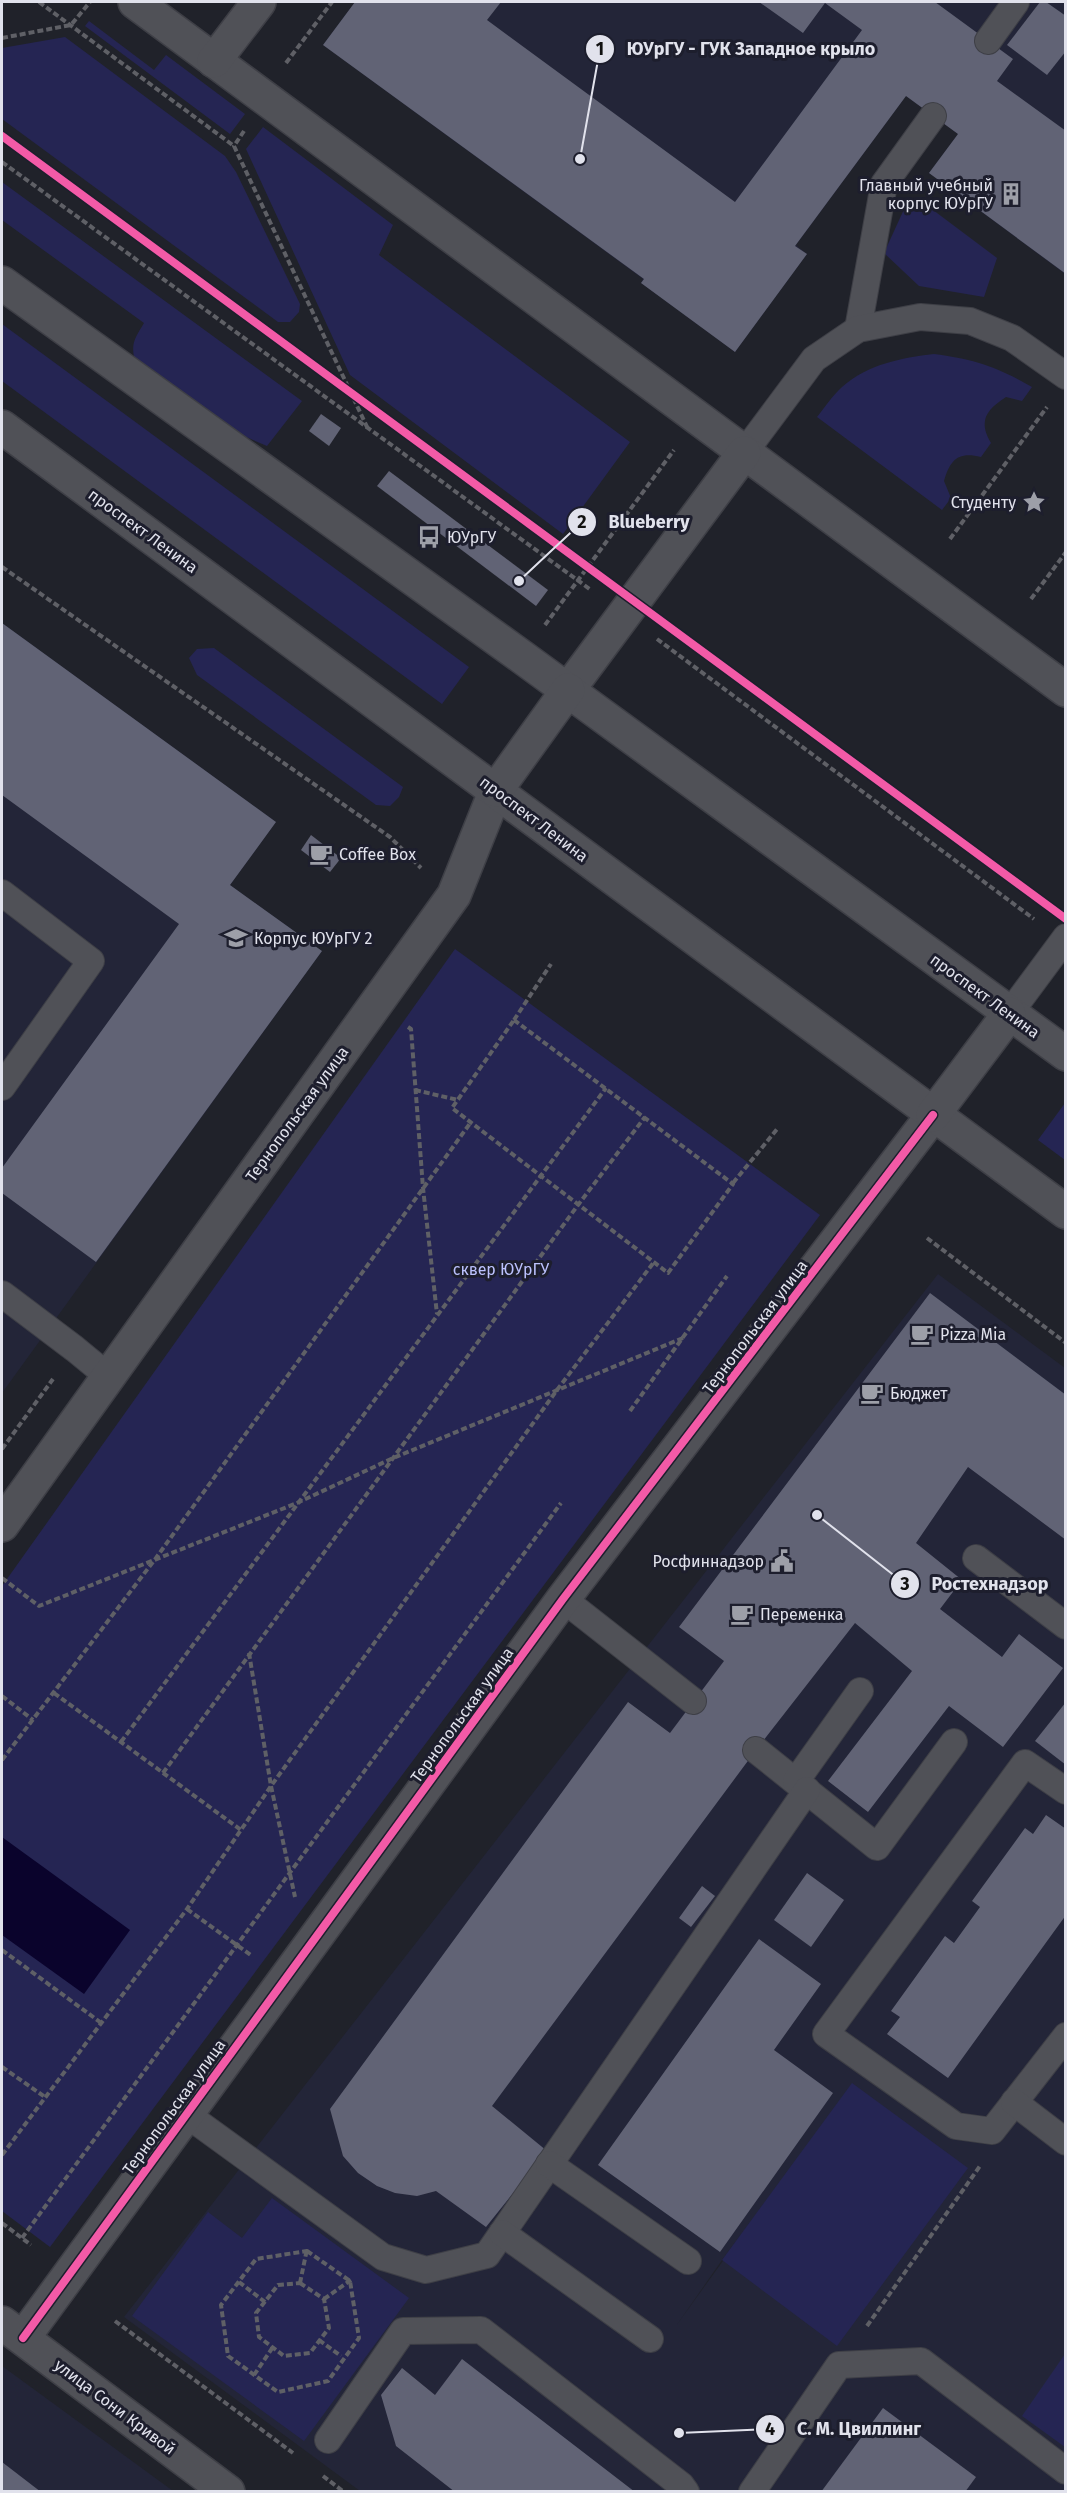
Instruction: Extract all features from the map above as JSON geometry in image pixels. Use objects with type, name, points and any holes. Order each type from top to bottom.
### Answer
[{"type":"street","points":[[135,2],[1065,690]]},
{"type":"street","points":[[214,61],[259,2]]},
{"type":"street","name":"проспект Ленина","points":[[2,283],[568,690],[1065,1054]]},
{"type":"street","name":"проспект Ленина","points":[[2,427],[1065,1212]]},
{"type":"street","name":"Тернопольская улица","points":[[2,1525],[454,895],[496,790],[744,453]]},
{"type":"street","name":"Тернопольская улица","points":[[12,2331],[186,2114],[563,1599],[1009,1014]]},
{"type":"street","name":"улица Сони Кривой","points":[[12,2331],[228,2492]]},
{"type":"lane","points":[[988,41],[1016,2]]},
{"type":"lane","points":[[858,329],[884,184],[933,116]]},
{"type":"lane","points":[[744,453],[814,359],[858,329],[920,317],[970,321],[1012,338],[1065,376]]},
{"type":"lane","points":[[2,893],[91,961],[2,1087]]},
{"type":"lane","points":[[1009,1014],[1064,939]]},
{"type":"lane","points":[[2,1294],[109,1377]]},
{"type":"lane","points":[[976,1558],[1065,1626]]},
{"type":"lane","points":[[563,1599],[693,1701]]},
{"type":"lane","points":[[186,2114],[383,2257],[426,2270],[487,2255],[801,1786],[860,1691]]},
{"type":"lane","points":[[756,1750],[877,1847],[954,1742]]},
{"type":"lane","points":[[1065,1791],[1025,1763],[826,2034],[956,2126],[992,2131],[1065,2036]]},
{"type":"lane","points":[[1014,2102],[1065,2142]]},
{"type":"lane","points":[[549,2164],[688,2261]]},
{"type":"lane","points":[[502,2233],[650,2339]]},
{"type":"lane","points":[[328,2440],[403,2331],[481,2330],[681,2485],[686,2492]]},
{"type":"lane","points":[[752,2492],[839,2365],[921,2361],[1065,2470]]},
{"type":"path","points":[[39,2],[234,147],[369,429]]},
{"type":"path","points":[[2,38],[71,25],[90,2]]},
{"type":"path","points":[[234,147],[291,56],[332,2]]},
{"type":"path","points":[[2,162],[577,581],[629,607]]},
{"type":"path","points":[[333,381],[371,409]]},
{"type":"path","points":[[950,539],[1052,400]]},
{"type":"path","points":[[541,631],[675,448]]},
{"type":"path","points":[[1031,599],[1065,552]]},
{"type":"path","points":[[579,559],[629,607],[1064,939]]},
{"type":"path","points":[[2,567],[390,837],[425,872]]},
{"type":"path","points":[[551,964],[452,1108],[668,1273],[733,1184],[778,1128]]},
{"type":"path","points":[[514,1020],[733,1184]]},
{"type":"path","points":[[403,1023],[411,1029],[423,1188],[437,1314]]},
{"type":"path","points":[[121,1742],[606,1088]]},
{"type":"path","points":[[415,1090],[458,1100]]},
{"type":"path","points":[[163,1773],[578,1205],[645,1117]]},
{"type":"path","points":[[2,1760],[156,1558],[471,1122]]},
{"type":"path","points":[[927,1238],[1065,1342]]},
{"type":"path","points":[[2,2155],[187,1909],[271,1785],[557,1390],[654,1262]]},
{"type":"path","points":[[630,1411],[727,1276]]},
{"type":"path","points":[[2,1578],[39,1606],[297,1503],[391,1460],[683,1338]]},
{"type":"path","points":[[22,2238],[561,1503]]},
{"type":"path","points":[[249,1653],[271,1785],[296,1903]]},
{"type":"path","points":[[54,1693],[241,1830]]},
{"type":"path","points":[[2,1696],[33,1720]]},
{"type":"path","points":[[187,1909],[253,1957]]},
{"type":"path","points":[[2,1950],[100,2022]]},
{"type":"path","points":[[2,2067],[45,2097]]},
{"type":"path","points":[[839,2365],[979,2170],[992,2131]]},
{"type":"path","points":[[2,2223],[31,2246]]},
{"type":"path","points":[[307,2251],[350,2281],[359,2338],[328,2381],[278,2392],[228,2356],[221,2305],[239,2282],[256,2259],[307,2251]]},
{"type":"path","points":[[239,2282],[265,2302]]},
{"type":"path","points":[[300,2283],[324,2299],[329,2328],[320,2340],[310,2353],[284,2356],[259,2337],[256,2313],[278,2284],[300,2283]]},
{"type":"path","points":[[115,2321],[297,2456]]},
{"type":"path","points":[[320,2340],[345,2359]]},
{"type":"path","points":[[254,2375],[273,2348]]},
{"type":"path","points":[[316,2470],[344,2492]]},
{"type":"shaded area","points":[[355,2],[1065,2],[1065,274],[929,173],[958,134],[906,96],[796,245],[807,254],[735,352],[641,283],[643,279],[323,45]]},
{"type":"shaded area","name":"Корпус ЮУрГУ 2","points":[[2,623],[276,822],[230,885],[322,951],[2,1393]]},
{"type":"shaded area","points":[[938,1274],[1065,1368],[1065,2491],[360,2491],[124,2317]],"holes":[[[782,2179],[676,2326],[722,2260]]]},
{"type":"shaded area","points":[[2,1837],[130,1930],[84,1994],[2,1935]]},
{"type":"shaded area","points":[[2,2366],[173,2491],[2,2491]]},
{"type":"green space","points":[[89,21],[154,70],[166,55],[245,114],[230,134],[85,26]]},
{"type":"green space","points":[[65,37],[225,156],[236,172],[300,304],[299,312],[290,322],[278,322],[2,119],[2,48]]},
{"type":"green space","points":[[263,127],[393,225],[379,255],[630,442],[563,534],[350,375],[246,149]]},
{"type":"green space","points":[[2,182],[302,401],[267,446],[225,428],[135,360],[136,336],[144,323],[2,220]]},
{"type":"green space","points":[[925,204],[997,258],[984,297],[919,286],[884,253],[906,205]]},
{"type":"green space","points":[[2,324],[469,667],[442,704],[2,381]]},
{"type":"green space","points":[[934,354],[985,365],[1032,387],[1022,401],[1006,397],[989,411],[985,428],[991,443],[981,457],[961,456],[952,463],[944,481],[951,498],[942,510],[817,417],[839,390],[863,373],[885,363]]},
{"type":"green space","points":[[214,648],[403,787],[399,797],[390,806],[376,805],[197,675],[189,658],[197,649]]},
{"type":"green space","name":"сквер ЮУрГУ","points":[[455,949],[820,1215],[50,2247],[2,2211],[2,1586]]},
{"type":"green space","points":[[1065,1103],[1065,1160],[1038,1140]]},
{"type":"green space","points":[[852,2083],[968,2168],[837,2346],[722,2260]]},
{"type":"green space","points":[[272,2198],[409,2298],[304,2441],[132,2316],[208,2212],[242,2238]]},
{"type":"green space","points":[[1065,2354],[1065,2447],[1022,2416]]},
{"type":"building","points":[[355,2],[501,2],[487,20],[735,202],[862,30],[825,3],[803,33],[759,2],[935,2],[1013,59],[997,81],[1066,131],[1066,274],[929,173],[958,134],[906,96],[795,246],[807,254],[735,352],[641,283],[644,279],[323,45]]},
{"type":"building","points":[[1040,2],[1046,2],[1066,16],[1066,51],[1047,75],[1007,45]]},
{"type":"building","points":[[321,414],[341,428],[329,446],[309,431]]},
{"type":"building","points":[[389,471],[548,590],[536,606],[377,486]]},
{"type":"building","name":"Корпус ЮУрГУ 2","points":[[2,623],[276,822],[230,885],[322,951],[96,1262],[2,1193],[2,1168],[179,924],[2,795]]},
{"type":"building","name":"Coffee Box","points":[[311,835],[341,858],[330,872],[301,850]]},
{"type":"building","points":[[930,1293],[1066,1395],[1066,1540],[968,1467],[916,1543],[962,1580],[940,1609],[1002,1657],[1019,1634],[1063,1668],[1003,1747],[949,1706],[868,1812],[828,1781],[912,1671],[855,1623],[756,1750],[492,2106],[547,2151],[486,2227],[436,2191],[417,2196],[395,2193],[377,2186],[358,2173],[343,2156],[330,2109],[628,1702],[670,1733],[724,1661],[679,1627]]},
{"type":"building","points":[[1066,1702],[1066,1765],[1035,1741]]},
{"type":"building","points":[[1046,1815],[1066,1829],[1066,1915],[948,2078],[887,2034],[900,2017],[891,2011],[945,1936],[954,1943],[980,1907],[972,1901],[1025,1828],[1033,1834]]},
{"type":"building","points":[[807,1873],[844,1900],[811,1947],[774,1920]]},
{"type":"building","points":[[702,1886],[715,1896],[691,1927],[679,1918]]},
{"type":"building","points":[[759,1939],[821,1984],[774,2050],[833,2093],[720,2252],[598,2165]]},
{"type":"building","points":[[462,2359],[635,2492],[455,2492],[396,2446],[381,2395],[402,2368],[435,2395]]},
{"type":"building","points":[[883,2408],[976,2477],[965,2492],[821,2492]]},
{"type":"building","points":[[2,2462],[41,2492],[2,2492]]},
{"type":"cycle path","points":[[2,136],[1066,919]]},
{"type":"cycle path","points":[[23,2338],[563,1599],[933,1115]]},
{"type":"place","name":"ЮУрГУ - ГУК Западное крыло","points":[[580,159]]},
{"type":"place","name":"Главный учебный корпус ЮУрГУ","points":[[1011,194]]},
{"type":"place","name":"Студенту","points":[[1034,502]]},
{"type":"place","name":"ЮУрГУ","points":[[429,537]]},
{"type":"place","name":"Blueberry","points":[[519,581]]},
{"type":"place","name":"Coffee Box","points":[[321,854]]},
{"type":"place","name":"Корпус ЮУрГУ 2","points":[[236,938]]},
{"type":"place","name":"Pizza Mia","points":[[922,1334]]},
{"type":"place","name":"Бюджет","points":[[872,1393]]},
{"type":"place","name":"Ростехнадзор","points":[[817,1515]]},
{"type":"place","name":"Росфиннадзор","points":[[782,1561]]},
{"type":"place","name":"Переменка","points":[[742,1614]]},
{"type":"place","name":"С. М. Цвиллинг","points":[[679,2433]]}]
